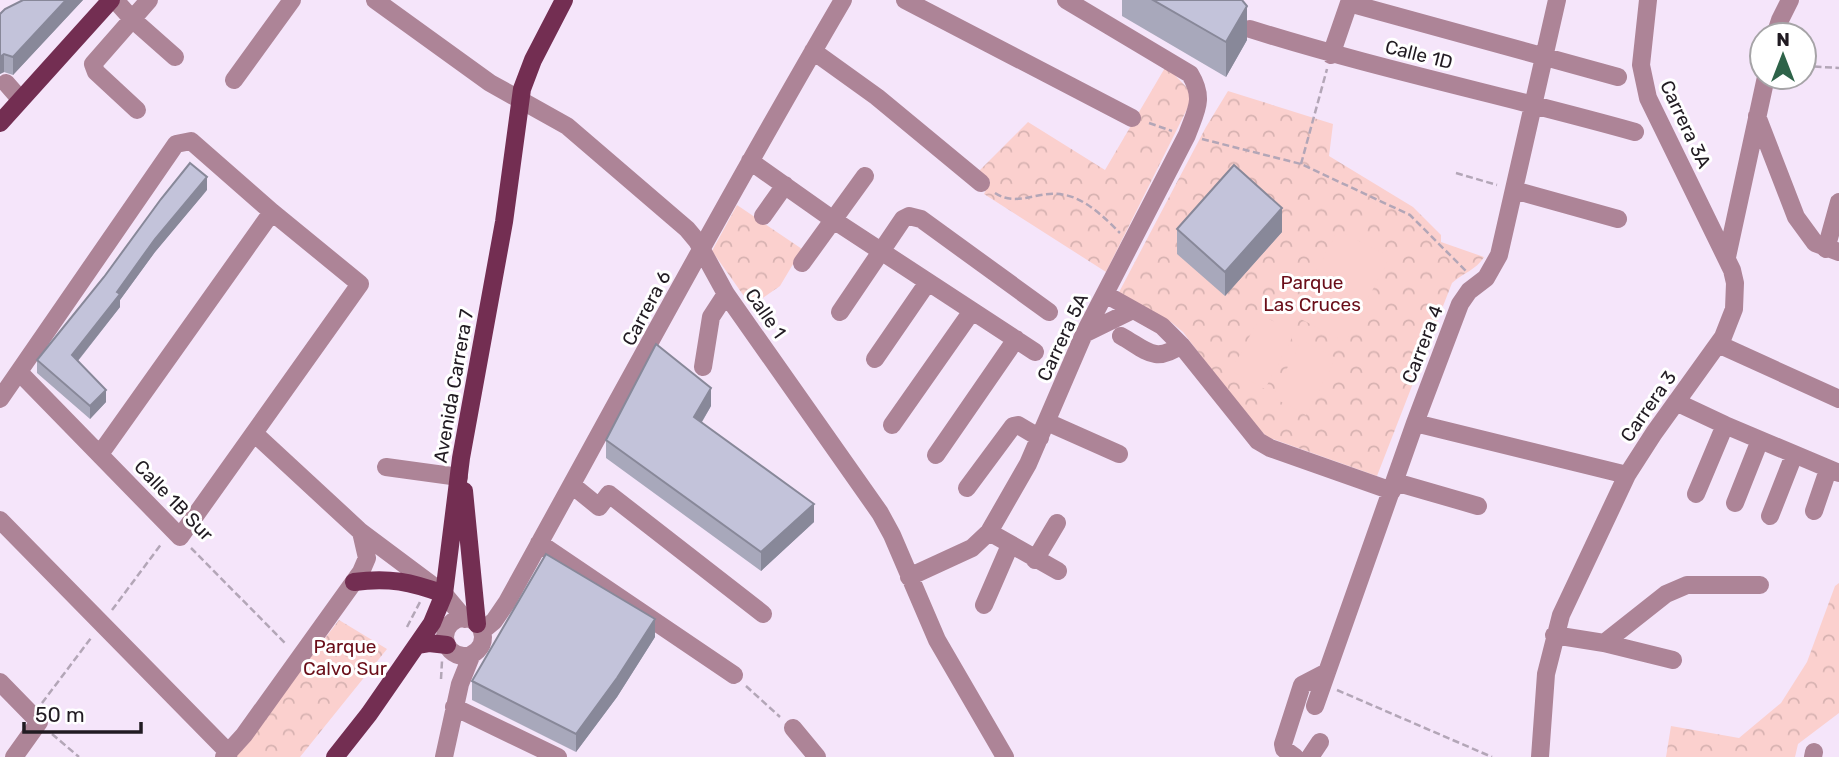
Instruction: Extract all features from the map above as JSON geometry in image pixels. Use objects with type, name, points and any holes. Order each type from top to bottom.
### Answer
[{"type":"main road","points":[[0,123],[113,0]]},
{"type":"main road","name":"Avenida Carrera 7","points":[[335,757],[369,714],[410,640],[432,623],[504,222],[520,100],[533,60],[564,0]]},
{"type":"main road","points":[[461,458],[475,625]]},
{"type":"main road","points":[[354,582],[387,579],[436,591]]},
{"type":"main road","points":[[410,640],[429,643],[454,653]]},
{"type":"street","points":[[113,0],[175,57]]},
{"type":"street","points":[[136,110],[96,72],[93,64],[149,0]]},
{"type":"street","points":[[234,80],[292,0]]},
{"type":"street","name":"Calle 1","points":[[374,0],[471,70],[556,118],[583,138],[693,236],[726,294],[867,493],[892,535],[937,640],[1005,757]]},
{"type":"street","name":"Carrera 6","points":[[454,653],[446,634],[450,625],[460,619],[475,625],[500,612],[750,161],[843,0]]},
{"type":"street","points":[[905,0],[1132,118]]},
{"type":"street","name":"Carrera 5A","points":[[909,577],[972,548],[989,532],[1016,488],[1044,430],[1084,334],[1187,135],[1199,101],[1198,88],[1190,74],[1066,0]]},
{"type":"street","name":"Carrera 4","points":[[1315,706],[1460,304],[1465,295],[1492,271],[1499,255],[1557,0]]},
{"type":"street","name":"Carrera 3A","points":[[1648,0],[1641,57],[1646,91],[1727,257]]},
{"type":"street","points":[[1780,21],[1790,0]]},
{"type":"street","points":[[1331,55],[1349,1],[1618,78]]},
{"type":"street","name":"Calle 1D","points":[[1250,29],[1331,55],[1534,104],[1635,132]]},
{"type":"street","points":[[813,51],[877,97],[981,183]]},
{"type":"street","points":[[6,83],[20,99]]},
{"type":"street","name":"Carrera 3","points":[[1540,757],[1544,690],[1554,635],[1565,606],[1627,475],[1730,323],[1735,283],[1727,257],[1763,91]]},
{"type":"street","points":[[1757,116],[1796,217],[1815,243],[1832,251],[1839,202]]},
{"type":"street","points":[[0,399],[177,144],[191,141],[360,284],[180,537]]},
{"type":"street","points":[[750,161],[835,221],[1035,352]]},
{"type":"street","points":[[802,263],[865,176]]},
{"type":"street","points":[[763,215],[785,185]]},
{"type":"street","points":[[1514,190],[1618,219]]},
{"type":"street","points":[[100,454],[272,212]]},
{"type":"street","points":[[840,312],[903,219],[909,216],[921,219],[1049,312]]},
{"type":"street","points":[[875,359],[929,282]]},
{"type":"street","points":[[703,367],[711,317],[726,294]]},
{"type":"street","points":[[1105,294],[1162,326],[1181,345],[1258,441],[1270,448],[1393,486],[1478,506]]},
{"type":"street","points":[[1084,334],[1133,310]]},
{"type":"street","points":[[892,425],[972,311]]},
{"type":"street","points":[[1121,336],[1154,356],[1169,354],[1181,345]]},
{"type":"street","points":[[936,455],[1016,339]]},
{"type":"street","points":[[1718,344],[1839,399]]},
{"type":"street","name":"Calle 1B Sur","points":[[19,372],[180,537]]},
{"type":"street","points":[[1676,402],[1833,471],[1814,511]]},
{"type":"street","points":[[1415,423],[1627,475]]},
{"type":"street","points":[[1696,494],[1724,425]]},
{"type":"street","points":[[967,488],[1013,426],[1044,430],[1119,454]]},
{"type":"street","points":[[254,433],[361,532],[475,625],[482,642],[454,653],[460,684],[444,757]]},
{"type":"street","points":[[1735,503],[1760,440]]},
{"type":"street","points":[[1770,516],[1794,455]]},
{"type":"street","points":[[386,467],[459,477]]},
{"type":"street","points":[[572,485],[598,507],[609,494],[763,614]]},
{"type":"street","points":[[0,520],[227,755],[365,566],[367,558],[361,532]]},
{"type":"street","points":[[1035,560],[1057,523]]},
{"type":"street","points":[[989,532],[1058,571]]},
{"type":"street","points":[[539,543],[734,675]]},
{"type":"street","points":[[984,605],[1010,545]]},
{"type":"street","points":[[1604,643],[1666,594],[1687,585],[1760,585]]},
{"type":"street","points":[[1554,635],[1604,643],[1673,660]]},
{"type":"street","points":[[1295,757],[1284,749],[1283,744],[1302,685],[1325,678]]},
{"type":"street","points":[[0,682],[39,722],[14,757]]},
{"type":"street","points":[[454,707],[558,757]]},
{"type":"street","points":[[793,728],[817,757]]},
{"type":"path","points":[[1301,164],[1331,55]]},
{"type":"path","points":[[1818,67],[1839,68]]},
{"type":"path","points":[[1132,118],[1301,164],[1410,215],[1478,284]]},
{"type":"path","points":[[1456,173],[1514,190]]},
{"type":"path","points":[[981,183],[1007,200],[1065,195],[1089,205],[1131,245]]},
{"type":"path","name":"Calle 1B Sur","points":[[180,537],[299,657]]},
{"type":"path","points":[[410,640],[436,591]]},
{"type":"path","points":[[441,679],[454,653]]},
{"type":"path","points":[[734,675],[793,728]]},
{"type":"path","points":[[1325,678],[1492,757]]},
{"type":"path","points":[[39,722],[79,757]]},
{"type":"green space","points":[[1166,66],[1194,95],[1106,272],[984,194],[990,181],[978,172],[1028,122],[1105,170]]},
{"type":"green space","name":"Parque Las Cruces","points":[[1228,91],[1333,124],[1329,156],[1413,207],[1441,235],[1441,242],[1484,257],[1452,283],[1377,476],[1267,437],[1247,417],[1183,332],[1171,322],[1117,296],[1206,127]]},
{"type":"green space","points":[[737,205],[802,249],[780,286],[751,306],[712,251]]},
{"type":"green space","points":[[1338,230],[1390,257],[1345,342],[1293,315]]},
{"type":"green space","points":[[1261,315],[1295,332],[1265,389],[1231,371]]},
{"type":"green space","points":[[1302,340],[1336,358],[1306,415],[1272,397]]},
{"type":"green space","points":[[1839,583],[1839,713],[1798,744],[1795,757],[1666,757],[1671,726],[1739,738],[1781,703],[1807,662],[1835,586]]},
{"type":"green space","name":"Parque Calvo Sur","points":[[339,620],[387,649],[300,757],[230,757],[250,736]]},
{"type":"building","points":[[23,0],[66,0],[13,57],[4,54],[0,57],[0,14]]},
{"type":"building","points":[[1153,0],[1242,0],[1247,6],[1226,42]]},
{"type":"building","points":[[190,163],[207,177],[155,239],[117,292],[120,294],[72,355],[106,390],[90,406],[37,360]]},
{"type":"building","points":[[1234,165],[1282,208],[1225,272],[1177,229]]},
{"type":"building","points":[[656,344],[711,388],[694,417],[814,504],[761,552],[606,440]]},
{"type":"building","points":[[546,554],[655,619],[576,734],[472,681]]}]
